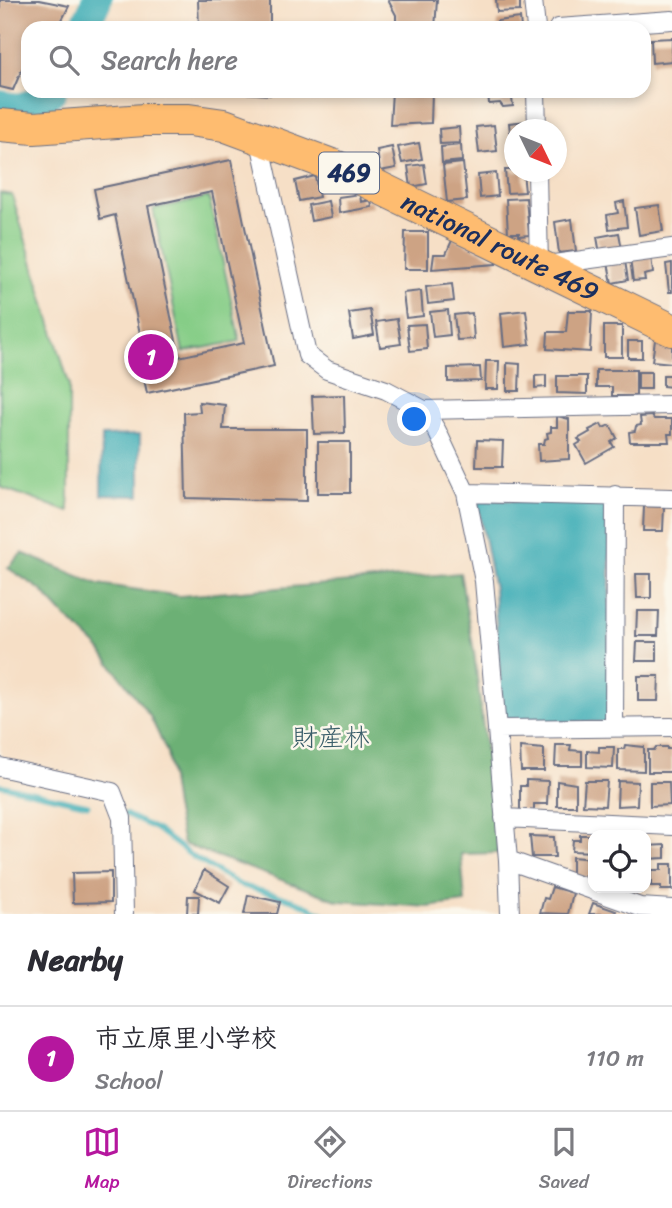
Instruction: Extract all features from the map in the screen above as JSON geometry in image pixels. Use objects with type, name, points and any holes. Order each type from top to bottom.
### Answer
[{"type":"highway","name":"national route 469","points":[[0,125],[34,128],[144,120],[189,120],[223,125],[337,167],[672,330]]},
{"type":"street","points":[[533,0],[535,21]]},
{"type":"street","points":[[651,21],[672,20]]},
{"type":"street","points":[[536,98],[537,119]]},
{"type":"street","points":[[258,137],[307,355],[327,370],[386,390],[424,410],[672,405]]},
{"type":"street","points":[[537,182],[539,266],[672,248]]},
{"type":"street","points":[[424,410],[437,431],[466,493],[484,582],[498,729],[510,914]]},
{"type":"street","points":[[466,493],[672,498]]},
{"type":"street","points":[[614,727],[615,495]]},
{"type":"street","points":[[498,729],[672,727]]},
{"type":"street","points":[[0,767],[113,792],[122,818],[124,914]]},
{"type":"street","points":[[504,818],[672,825]]},
{"type":"street","points":[[508,860],[640,907],[672,909]]},
{"type":"green space","points":[[0,193],[12,195],[69,384],[69,512],[0,487]]},
{"type":"green space","points":[[209,197],[240,341],[183,352],[153,209]]},
{"type":"green space","name":"財産林","points":[[22,553],[98,584],[180,596],[460,573],[474,652],[498,853],[461,854],[465,902],[428,907],[339,901],[183,844],[167,752],[150,716],[98,647],[41,590],[8,568]]},
{"type":"water","points":[[140,435],[140,496],[101,495],[102,436]]},
{"type":"water","points":[[477,500],[610,502],[609,722],[503,721],[494,589]]},
{"type":"building","points":[[0,0],[39,0],[69,6],[62,21],[21,21],[21,71],[13,90],[0,87]]},
{"type":"building","points":[[198,0],[270,0],[270,21],[199,21]]},
{"type":"building","points":[[388,0],[437,0],[436,21],[396,21],[396,15]]},
{"type":"building","points":[[496,0],[520,0],[520,11],[497,12]]},
{"type":"building","points":[[520,18],[520,21],[497,21]]},
{"type":"building","points":[[672,38],[672,61],[652,63],[651,39]]},
{"type":"building","points":[[392,98],[432,98],[431,123],[390,125]]},
{"type":"building","points":[[489,98],[512,98],[513,106],[503,107],[500,103],[489,104]]},
{"type":"building","points":[[494,125],[497,151],[479,153],[476,127]]},
{"type":"building","points":[[459,127],[460,143],[440,144],[439,129]]},
{"type":"building","points":[[419,143],[422,159],[402,163],[398,147]]},
{"type":"building","points":[[461,145],[462,161],[442,163],[441,147]]},
{"type":"building","points":[[392,147],[396,168],[380,171],[377,150]]},
{"type":"building","points":[[231,160],[274,366],[147,393],[141,365],[244,343],[212,192],[148,206],[179,355],[146,362],[115,215],[100,219],[94,189]]},
{"type":"building","points":[[463,163],[467,200],[447,202],[443,165]]},
{"type":"building","points":[[424,164],[427,184],[411,187],[408,166]]},
{"type":"building","points":[[496,173],[498,196],[480,198],[478,175]]},
{"type":"building","points":[[315,176],[319,197],[299,201],[295,181]]},
{"type":"building","points":[[506,182],[524,182],[525,192],[507,193]]},
{"type":"building","points":[[360,194],[361,202],[371,200],[372,207],[339,213],[338,197]]},
{"type":"building","points":[[526,198],[529,235],[508,233],[506,199]]},
{"type":"building","points":[[328,201],[331,217],[311,221],[308,205]]},
{"type":"building","points":[[624,201],[627,227],[609,229],[607,215],[618,213],[616,203]]},
{"type":"building","points":[[659,205],[663,231],[639,235],[635,208]]},
{"type":"building","points":[[572,219],[576,251],[559,253],[555,222]]},
{"type":"building","points":[[405,232],[428,232],[428,269],[404,269]]},
{"type":"building","points":[[619,233],[622,249],[600,254],[597,237]]},
{"type":"building","points":[[453,238],[495,258],[496,264],[432,269],[434,254],[446,254]]},
{"type":"building","points":[[651,256],[653,273],[644,275],[645,280],[633,281],[630,259]]},
{"type":"building","points":[[625,261],[628,280],[612,283],[608,263]]},
{"type":"building","points":[[672,263],[672,292],[669,292],[666,264]]},
{"type":"building","points":[[452,284],[454,301],[428,304],[426,287]]},
{"type":"building","points":[[421,291],[423,316],[406,318],[403,293]]},
{"type":"building","points":[[370,310],[374,335],[353,339],[349,313]]},
{"type":"building","points":[[448,310],[450,335],[433,337],[430,312]]},
{"type":"building","points":[[526,310],[530,344],[504,347],[501,313]]},
{"type":"building","points":[[568,311],[592,311],[590,352],[547,349],[548,332],[566,332]]},
{"type":"building","points":[[472,313],[474,339],[457,340],[454,315]]},
{"type":"building","points":[[397,319],[401,344],[380,347],[376,322]]},
{"type":"building","points":[[425,324],[427,349],[410,351],[407,325]]},
{"type":"building","points":[[604,326],[622,326],[622,357],[604,357]]},
{"type":"building","points":[[655,340],[672,342],[672,363],[652,361]]},
{"type":"building","points":[[628,341],[642,341],[642,358],[628,358]]},
{"type":"building","points":[[486,361],[499,361],[498,389],[485,389]]},
{"type":"building","points":[[507,363],[520,364],[519,391],[507,391]]},
{"type":"building","points":[[480,367],[481,381],[448,382],[448,368]]},
{"type":"building","points":[[596,370],[636,370],[636,396],[612,396],[612,387],[596,387]]},
{"type":"building","points":[[638,372],[651,372],[651,389],[638,389]]},
{"type":"building","points":[[546,375],[546,387],[535,388],[535,376]]},
{"type":"building","points":[[663,375],[672,375],[672,387],[663,386]]},
{"type":"building","points":[[557,376],[587,376],[587,394],[557,393]]},
{"type":"building","points":[[344,395],[345,433],[314,434],[312,396]]},
{"type":"building","points":[[199,402],[225,405],[223,429],[307,429],[307,501],[186,498],[184,413],[200,412]]},
{"type":"building","points":[[557,416],[569,419],[569,459],[539,461],[538,444],[544,444],[551,427],[557,427]]},
{"type":"building","points":[[652,416],[654,419],[672,419],[669,442],[630,442],[629,432],[635,431],[636,426],[641,425],[640,417]]},
{"type":"building","points":[[601,424],[603,428],[610,425],[617,438],[611,442],[614,447],[586,463],[576,445],[581,442],[578,439]]},
{"type":"building","points":[[477,440],[503,441],[502,467],[476,467]]},
{"type":"building","points":[[318,442],[350,442],[350,493],[318,493]]},
{"type":"building","points":[[644,506],[664,507],[663,531],[643,531]]},
{"type":"building","points":[[636,574],[651,574],[651,598],[637,598]]},
{"type":"building","points":[[637,611],[659,611],[658,636],[636,636]]},
{"type":"building","points":[[637,642],[657,642],[657,661],[636,661]]},
{"type":"building","points":[[638,676],[659,676],[658,701],[638,701]]},
{"type":"building","points":[[556,745],[571,745],[570,750],[582,751],[582,766],[555,766]]},
{"type":"building","points":[[625,745],[644,747],[644,771],[618,770],[618,749],[624,749]]},
{"type":"building","points":[[520,747],[544,749],[544,771],[521,771]]},
{"type":"building","points":[[599,747],[614,747],[613,768],[587,767],[587,751],[599,752]]},
{"type":"building","points":[[656,747],[672,749],[672,772],[648,772],[648,750],[654,750]]},
{"type":"building","points":[[526,780],[548,781],[547,804],[534,804],[534,811],[520,810],[520,786],[526,786]]},
{"type":"building","points":[[557,781],[576,784],[576,806],[557,806]]},
{"type":"building","points":[[585,781],[607,781],[605,806],[583,805]]},
{"type":"building","points":[[618,781],[638,782],[637,805],[617,806]]},
{"type":"building","points":[[650,782],[669,782],[670,805],[650,806]]},
{"type":"building","points":[[580,835],[588,835],[588,852],[572,851],[573,840],[580,840]]},
{"type":"building","points":[[530,836],[554,837],[555,857],[532,857]]},
{"type":"building","points":[[665,845],[665,858],[651,859],[651,846]]},
{"type":"building","points":[[572,857],[588,859],[588,877],[572,876]]},
{"type":"building","points":[[661,864],[672,864],[672,890],[651,886],[651,870],[661,870]]},
{"type":"building","points":[[204,870],[229,886],[220,903],[195,890]]},
{"type":"building","points":[[111,872],[111,902],[73,903],[72,873]]},
{"type":"building","points":[[552,887],[573,893],[568,914],[540,913],[544,898],[548,899]]},
{"type":"building","points":[[248,895],[280,902],[277,914],[244,914]]},
{"type":"building","points":[[188,896],[199,896],[198,914],[187,914]]},
{"type":"building","points":[[593,903],[616,911],[615,914],[589,914]]},
{"type":"waterway","points":[[87,21],[97,0]]},
{"type":"waterway","points":[[0,105],[20,108],[44,98]]},
{"type":"waterway","points":[[0,785],[88,805]]},
{"type":"waterway","points":[[125,814],[156,829],[193,857],[240,885],[293,900],[324,914]]},
{"type":"place","name":"市立原里小学校","points":[[151,357]]}]
